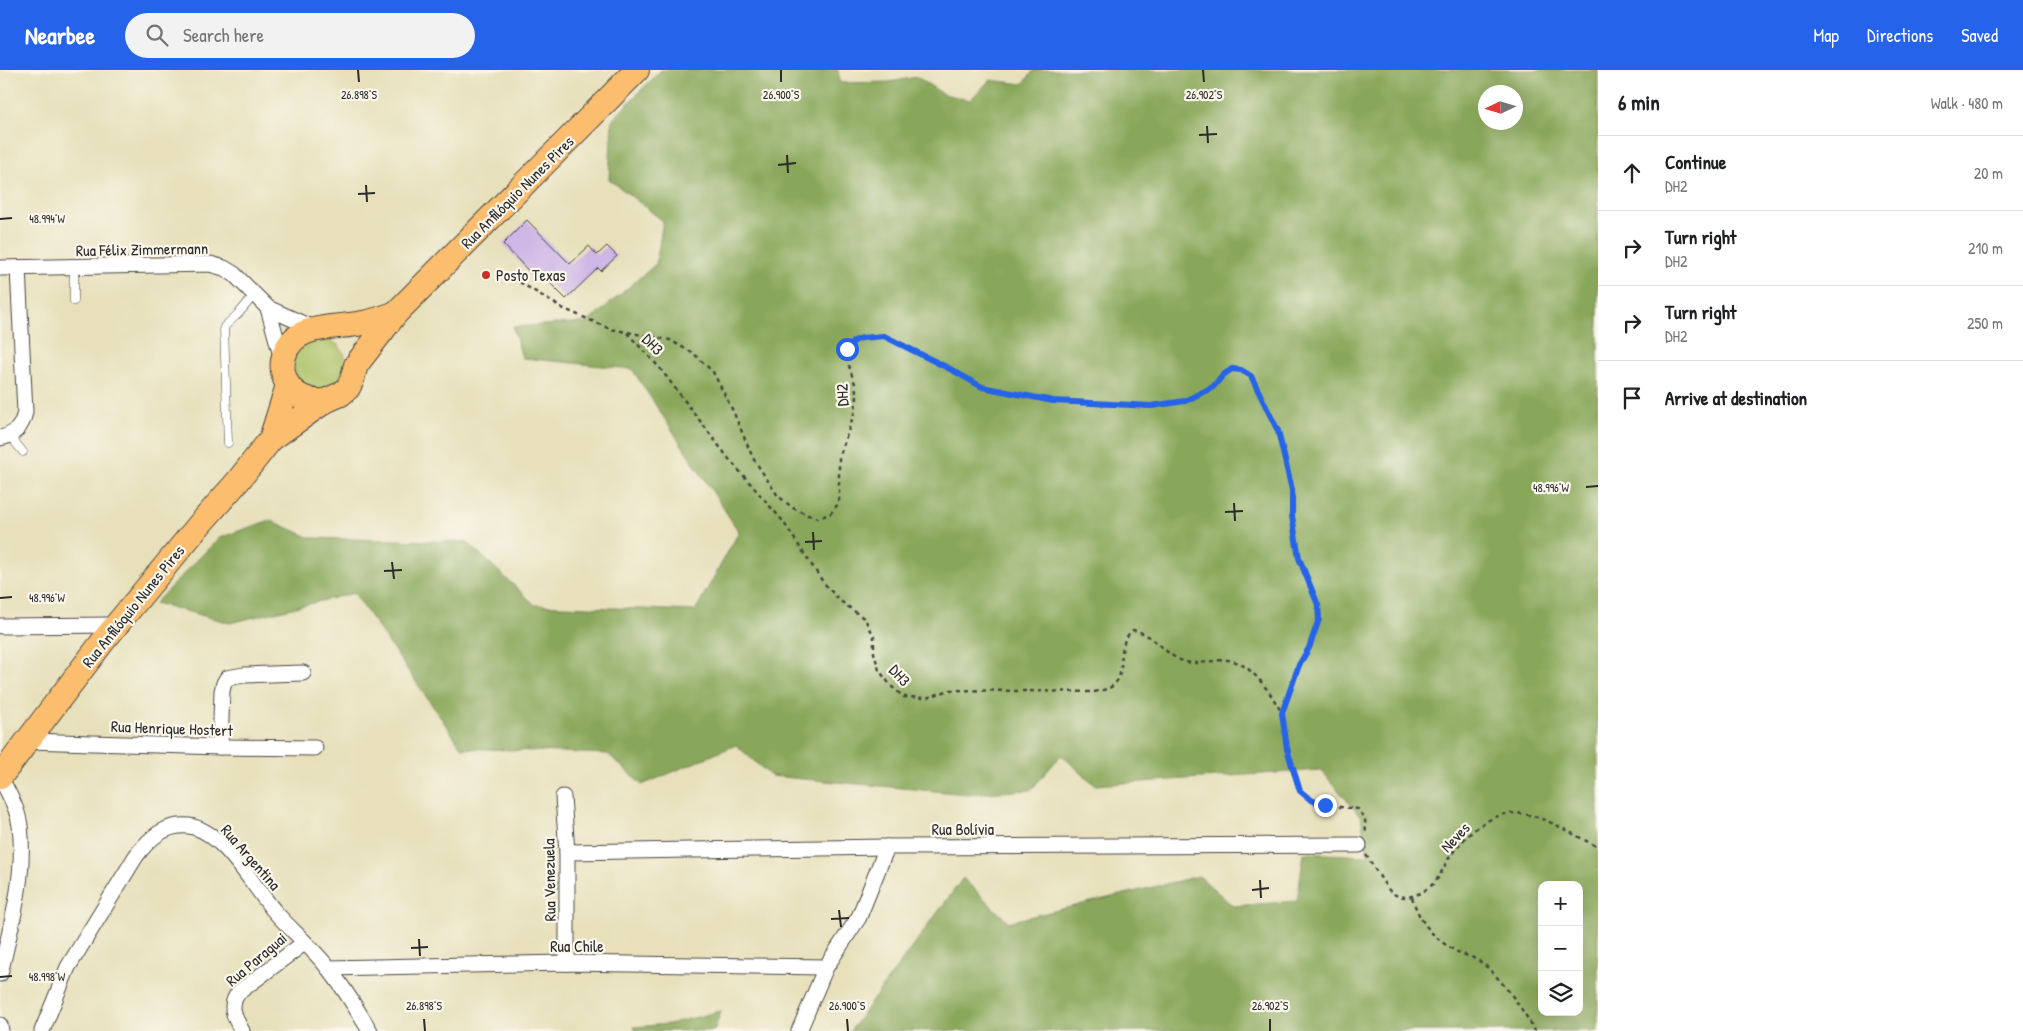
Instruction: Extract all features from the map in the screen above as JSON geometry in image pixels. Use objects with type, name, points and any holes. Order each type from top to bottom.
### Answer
[{"type":"main road","name":"Rua Anfilóquio Nunes Pires","points":[[0,777],[116,625],[238,481],[271,439],[325,401],[342,394],[348,388],[356,365],[396,313],[637,70]]},
{"type":"main road","name":"Rua Anfilóquio Nunes Pires","points":[[271,439],[288,385],[283,370],[285,351],[297,336],[320,329],[364,323],[396,313]]},
{"type":"main road","points":[[320,329],[334,332],[349,344],[356,365]]},
{"type":"main road","points":[[288,385],[293,391],[308,400],[325,401]]},
{"type":"street","name":"Rua Félix Zimmermann","points":[[0,268],[210,264],[224,268],[234,274],[268,308],[320,329]]},
{"type":"street","points":[[5,437],[19,428],[25,412],[18,268]]},
{"type":"street","name":"Rua Félix Zimmermann","points":[[268,308],[283,361]]},
{"type":"street","points":[[0,626],[116,625]]},
{"type":"street","points":[[220,747],[222,691],[227,678],[244,675],[304,673]]},
{"type":"street","name":"Rua Henrique Hostert","points":[[28,740],[220,747],[315,748]]},
{"type":"street","points":[[0,777],[12,800],[20,826],[20,858],[18,896],[0,974]]},
{"type":"street","name":"Rua Venezuela","points":[[563,797],[567,852],[567,963]]},
{"type":"street","name":"Rua Argentina","points":[[42,1031],[68,967],[136,856],[149,840],[160,832],[172,827],[188,826],[206,831],[222,846],[275,912],[328,968],[370,1031]]},
{"type":"street","name":"Rua Bolívia","points":[[567,852],[887,847],[1359,845]]},
{"type":"street","points":[[799,1031],[826,967],[860,917],[887,847]]},
{"type":"street","name":"Rua Paraguai","points":[[242,1031],[234,1015],[232,1006],[234,998],[239,992],[304,943]]},
{"type":"street","name":"Rua Chile","points":[[328,968],[567,963],[826,967]]},
{"type":"street","points":[[0,1025],[1,1031]]},
{"type":"lane","points":[[74,268],[74,300]]},
{"type":"lane","points":[[228,443],[224,327],[255,294]]},
{"type":"lane","points":[[5,437],[23,452]]},
{"type":"path","points":[[513,278],[562,308],[610,329],[626,332]]},
{"type":"path","name":"DH2","points":[[626,332],[670,340],[694,354],[712,372],[734,411],[753,458],[778,496],[794,508],[818,518],[830,514],[839,503],[839,458],[854,414],[857,398],[855,384],[846,357],[847,349],[854,341],[862,338],[884,336],[982,387],[1053,401],[1151,406],[1185,401],[1213,387],[1223,375],[1232,369],[1241,370],[1251,376],[1278,431],[1292,490],[1292,516],[1299,558],[1318,605],[1319,619],[1309,648],[1299,665],[1282,713],[1287,749],[1300,791],[1311,800],[1325,805],[1358,809],[1365,819],[1366,834],[1359,845]]},
{"type":"path","name":"DH3","points":[[626,332],[659,367],[701,419],[729,459],[782,520],[823,582],[839,600],[865,618],[874,636],[874,653],[879,670],[891,686],[904,697],[926,698],[950,690],[1094,692],[1111,687],[1122,673],[1121,653],[1126,636],[1133,630],[1144,632],[1178,659],[1200,664],[1228,660],[1245,668],[1266,687],[1282,713]]},
{"type":"path","name":"Neves","points":[[1412,897],[1433,884],[1450,856],[1467,837],[1486,821],[1506,813],[1528,814],[1550,822],[1598,847]]},
{"type":"path","points":[[1359,845],[1390,893],[1402,897],[1412,897],[1416,912],[1432,935],[1455,950],[1480,962],[1519,1004],[1535,1031]]},
{"type":"green space","points":[[661,70],[838,70],[840,83],[889,82],[917,77],[943,94],[970,100],[990,80],[1023,84],[1034,70],[1598,70],[1598,1031],[850,1031],[963,878],[1008,922],[1199,876],[1233,906],[1297,901],[1304,853],[1368,856],[1361,817],[1321,770],[1095,785],[1061,755],[1031,790],[967,794],[771,776],[736,745],[642,785],[608,754],[462,748],[354,593],[230,623],[155,603],[219,538],[270,520],[311,538],[467,542],[535,605],[695,611],[739,532],[632,369],[522,358],[513,327],[588,322],[656,264],[663,221],[609,179],[612,120]]},
{"type":"green space","points":[[320,338],[334,342],[342,350],[346,364],[342,378],[334,386],[320,390],[306,386],[298,378],[294,364],[298,350],[306,342]]},
{"type":"green space","points":[[721,1011],[714,1031],[636,1031],[634,1027],[669,1024]]},
{"type":"building","points":[[527,220],[570,264],[589,246],[597,255],[607,246],[617,256],[601,271],[598,268],[566,299],[542,275],[537,280],[503,244]]},
{"type":"place","name":"Posto Texas","points":[[486,275]]},
{"type":"route","points":[[847,349],[854,341],[862,338],[884,336],[982,387],[1053,401],[1151,406],[1185,401],[1213,387],[1223,375],[1232,369],[1241,370],[1251,376],[1278,431],[1292,490],[1292,516],[1299,558],[1318,605],[1319,619],[1309,648],[1299,665],[1282,713],[1287,749],[1300,791],[1311,800],[1325,805]]}]
